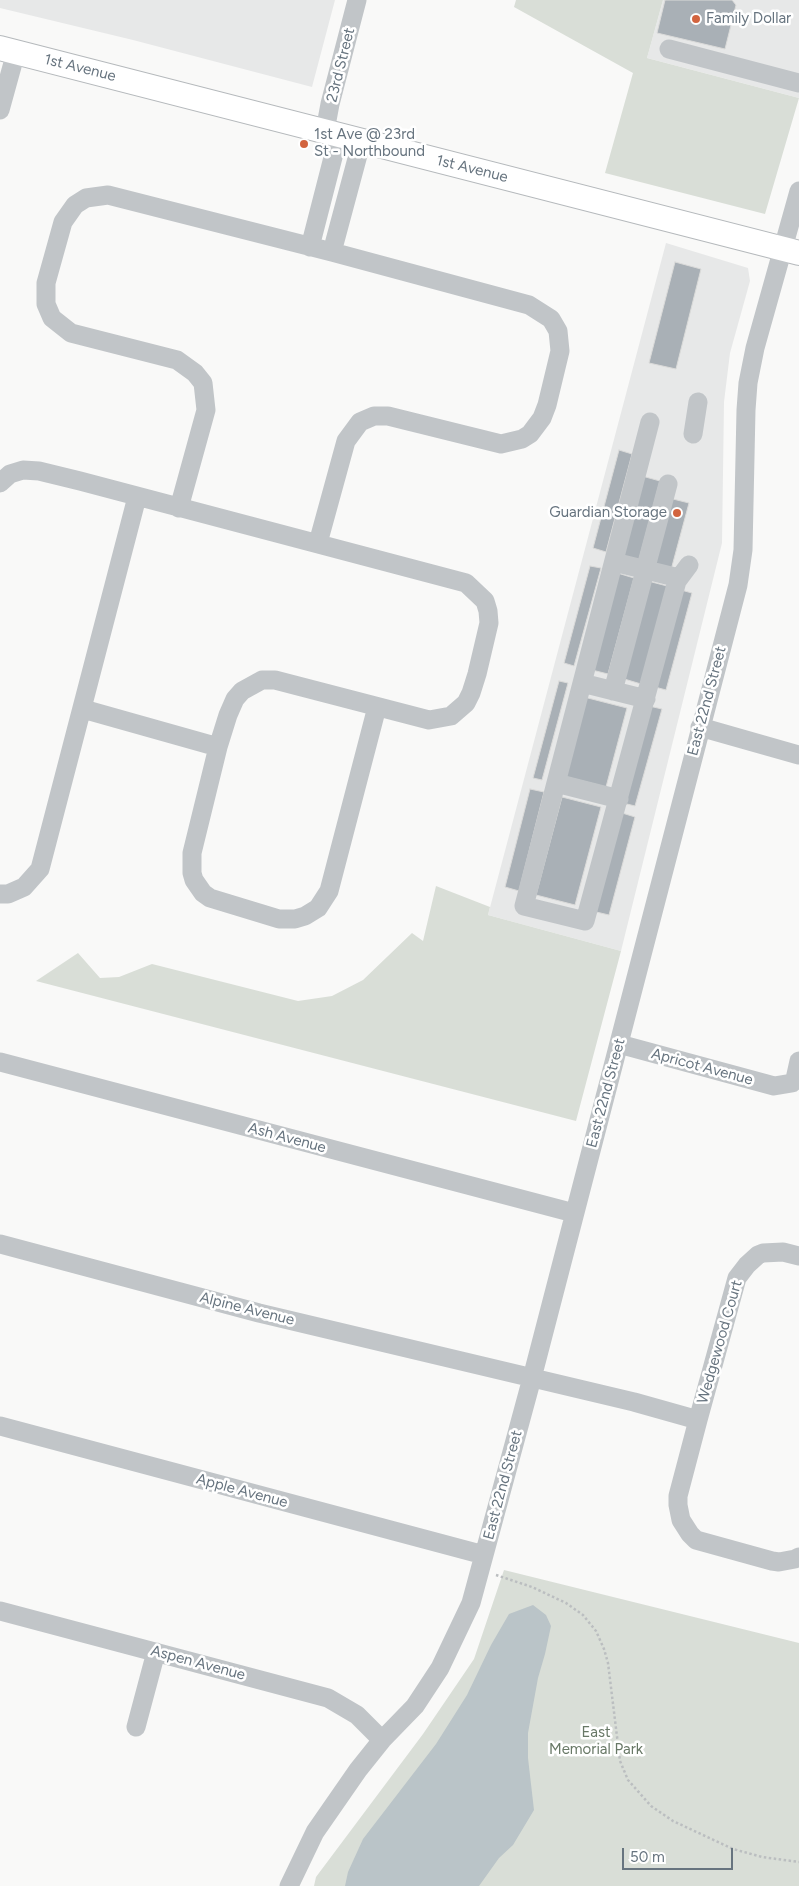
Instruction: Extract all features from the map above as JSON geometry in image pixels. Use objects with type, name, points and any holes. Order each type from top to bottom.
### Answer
[{"type":"main road","name":"1st Avenue","points":[[8,50],[791,251]]},
{"type":"street","name":"23rd Street","points":[[310,247],[332,132],[330,104],[357,0]]},
{"type":"street","points":[[668,49],[799,83]]},
{"type":"street","points":[[0,110],[8,50]]},
{"type":"street","points":[[332,252],[362,140]]},
{"type":"street","name":"East 22nd Street","points":[[289,1886],[315,1832],[358,1770],[382,1740],[415,1706],[440,1668],[471,1603],[532,1378],[738,585],[743,550],[748,383],[754,348],[791,251],[799,191]]},
{"type":"street","points":[[179,508],[206,410],[203,383],[195,372],[177,360],[71,333],[52,318],[46,304],[46,283],[63,222],[75,205],[86,198],[108,195],[529,304],[554,323],[558,331],[560,350],[547,405],[542,418],[530,434],[522,440],[494,443],[388,416],[374,416],[360,422],[346,441],[318,543]]},
{"type":"street","points":[[692,434],[698,402]]},
{"type":"street","points":[[614,562],[645,570],[684,572],[646,699],[585,921],[524,906],[650,422]]},
{"type":"street","points":[[0,483],[10,474],[18,471],[39,472],[466,583],[482,597],[488,611],[488,634],[471,693],[460,709],[451,716],[429,720],[276,680],[262,680],[247,687],[235,699],[218,747],[192,853],[194,880],[203,893],[216,901],[279,919],[295,919],[312,913],[318,908],[328,891],[377,707]]},
{"type":"street","points":[[613,691],[668,484]]},
{"type":"street","points":[[0,894],[8,894],[24,887],[40,869],[137,497]]},
{"type":"street","points":[[582,683],[646,699]]},
{"type":"street","points":[[83,709],[218,747]]},
{"type":"street","points":[[700,727],[799,755]]},
{"type":"street","points":[[556,783],[619,799]]},
{"type":"street","name":"Apricot Avenue","points":[[619,1044],[774,1086],[792,1083],[795,1079],[799,1061]]},
{"type":"street","name":"Ash Avenue","points":[[0,1062],[574,1213]]},
{"type":"street","name":"Alpine Avenue","points":[[0,1244],[259,1313],[496,1370]]},
{"type":"street","name":"Wedgewood Court","points":[[496,1370],[634,1402],[698,1420],[738,1278],[747,1265],[763,1253],[783,1252],[799,1256]]},
{"type":"street","points":[[698,1420],[678,1496],[682,1520],[690,1534],[701,1542],[772,1561],[779,1562],[799,1557]]},
{"type":"street","name":"Apple Avenue","points":[[0,1426],[482,1563]]},
{"type":"street","name":"Aspen Avenue","points":[[0,1611],[328,1698],[357,1714],[382,1740]]},
{"type":"street","points":[[136,1727],[156,1652]]},
{"type":"path","points":[[482,1563],[566,1603],[583,1615],[596,1632],[604,1648],[608,1663],[620,1761],[628,1780],[651,1806],[673,1822],[733,1849],[762,1857],[799,1862]]},
{"type":"shaded area","points":[[0,0],[335,0],[312,87],[133,40],[0,8]]},
{"type":"shaded area","points":[[663,0],[799,0],[799,98],[647,58]]},
{"type":"shaded area","points":[[666,243],[748,268],[750,281],[730,353],[724,402],[722,543],[621,951],[488,915]]},
{"type":"shaded area","points":[[533,1605],[546,1615],[551,1626],[538,1678],[528,1733],[528,1758],[534,1810],[513,1845],[499,1858],[479,1886],[345,1886],[348,1872],[363,1839],[436,1744],[467,1695],[491,1645],[509,1614]]},
{"type":"green space","points":[[516,0],[663,0],[647,58],[799,98],[765,214],[605,173],[633,73],[514,7]]},
{"type":"green space","points":[[436,886],[490,907],[488,915],[621,951],[576,1121],[36,981],[78,953],[100,978],[119,977],[152,964],[298,1001],[332,996],[363,980],[412,933],[423,941]]},
{"type":"green space","name":"East Memorial Park","points":[[504,1570],[799,1643],[799,1886],[314,1886],[316,1877],[423,1734],[474,1659]]},
{"type":"building","name":"Family Dollar","points":[[665,0],[732,0],[736,5],[725,49],[657,33]]},
{"type":"building","points":[[675,262],[701,269],[676,369],[649,363]]},
{"type":"building","points":[[619,450],[632,454],[606,552],[593,548]]},
{"type":"building","points":[[642,476],[660,481],[639,560],[620,555]]},
{"type":"building","points":[[669,498],[689,503],[671,570],[651,565]]},
{"type":"building","points":[[590,566],[601,568],[574,666],[564,663]]},
{"type":"building","points":[[614,572],[634,578],[608,674],[588,669]]},
{"type":"building","points":[[648,581],[667,586],[641,684],[621,678]]},
{"type":"building","points":[[681,590],[692,593],[666,690],[655,687]]},
{"type":"building","points":[[559,681],[568,683],[542,780],[533,778]]},
{"type":"building","points":[[584,697],[627,708],[606,787],[563,776]]},
{"type":"building","points":[[649,706],[662,709],[635,806],[623,803]]},
{"type":"building","points":[[530,789],[544,792],[519,891],[505,887]]},
{"type":"building","points":[[562,797],[601,807],[575,905],[536,895]]},
{"type":"building","points":[[619,812],[635,817],[609,915],[592,911]]},
{"type":"place","name":"Family Dollar","points":[[696,19]]},
{"type":"place","name":"1st Ave @ 23rd St - Northbound","points":[[304,144]]},
{"type":"place","name":"Guardian Storage","points":[[677,513]]}]
